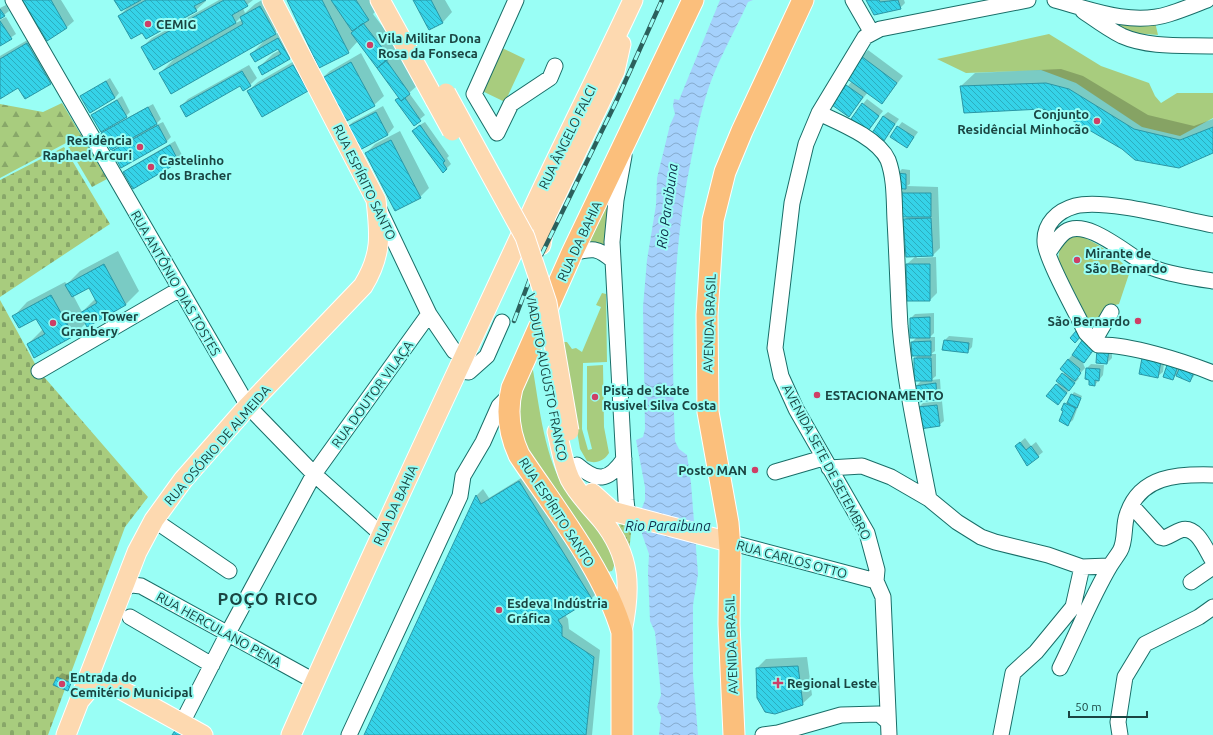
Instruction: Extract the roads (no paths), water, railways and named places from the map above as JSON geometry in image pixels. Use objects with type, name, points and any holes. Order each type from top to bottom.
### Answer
[{"type":"highway","points":[[628,139],[693,0]]},
{"type":"highway","name":"AVENIDA BRASIL","points":[[734,735],[729,624],[730,542],[708,412],[708,315],[713,220],[725,172],[742,131],[803,0]]},
{"type":"highway","name":"RUA DA BAHIA","points":[[511,391],[572,253],[628,139]]},
{"type":"highway","name":"RUA ESPÍRITO SANTO","points":[[511,391],[508,402],[509,422],[516,446],[603,584],[618,616],[622,632]]},
{"type":"highway","points":[[622,632],[622,735]]},
{"type":"main road","name":"RUA ESPÍRITO SANTO","points":[[272,0],[376,200]]},
{"type":"main road","points":[[380,0],[440,97]]},
{"type":"main road","points":[[394,0],[440,97]]},
{"type":"main road","points":[[539,276],[546,216],[615,71],[632,4]]},
{"type":"main road","name":"RUA ÂNGELO FALCI","points":[[503,276],[531,212],[632,4]]},
{"type":"main road","name":"VIADUTO AUGUSTO FRANCO","points":[[440,97],[525,237],[539,276],[550,321],[563,432],[565,465],[570,478],[580,494],[607,527],[620,547],[625,562],[628,591],[622,632]]},
{"type":"main road","name":"VIADUTO AUGUSTO FRANCO","points":[[440,97],[520,259],[535,307],[563,432],[583,481],[598,501],[612,511],[708,536]]},
{"type":"main road","name":"RUA OSÓRIO DE ALMEIDA","points":[[66,735],[137,552],[154,520],[183,480],[248,406],[364,286],[377,257],[378,221],[376,200]]},
{"type":"main road","name":"RUA DA BAHIA","points":[[291,735],[381,534],[503,276]]},
{"type":"main road","name":"RUA CARLOS OTTO","points":[[708,536],[730,542]]},
{"type":"main road","points":[[100,648],[101,668],[110,684],[203,735]]},
{"type":"main road","points":[[79,701],[90,688],[110,684]]},
{"type":"main road","points":[[623,699],[626,722],[630,735]]},
{"type":"street","name":"RUA ANTÔNIO DIAS TOSTES","points":[[13,0],[248,406],[314,474],[381,534]]},
{"type":"street","points":[[516,0],[474,94],[496,133],[511,104],[550,78],[555,66]]},
{"type":"street","points":[[853,0],[872,33]]},
{"type":"street","name":"AVENIDA SETE DE SETEMBRO","points":[[886,720],[883,597],[876,581],[878,570],[867,533],[796,409],[782,376],[775,348],[792,203],[806,144],[819,113],[865,37],[880,29],[1028,0]]},
{"type":"street","points":[[1061,1],[1079,8],[1139,18],[1168,15],[1182,4],[1206,0]]},
{"type":"street","points":[[1079,8],[1105,26],[1123,36],[1158,44],[1213,46]]},
{"type":"street","points":[[819,113],[842,123],[864,136],[878,147],[888,161],[893,185],[900,327],[913,416],[929,499]]},
{"type":"street","points":[[628,139],[613,224],[613,261],[626,500],[628,509],[636,518]]},
{"type":"street","name":"RUA ESPÍRITO SANTO","points":[[376,200],[429,314],[454,350],[458,353],[467,352]]},
{"type":"street","points":[[1213,225],[1114,206],[1075,206],[1064,211],[1050,221],[1047,227],[1045,244],[1080,323],[1086,333],[1098,345],[1112,344],[1213,373]]},
{"type":"street","points":[[1048,253],[1065,232],[1071,229],[1086,230],[1153,268],[1213,281]]},
{"type":"street","points":[[572,253],[587,249],[598,250],[604,252],[613,261]]},
{"type":"street","points":[[39,371],[180,289]]},
{"type":"street","points":[[1094,341],[1111,312]]},
{"type":"street","name":"RUA DOUTOR VILAÇA","points":[[182,723],[314,474],[429,314]]},
{"type":"street","points":[[459,371],[469,372],[487,356],[502,322]]},
{"type":"street","name":"RUA DA BAHIA","points":[[349,735],[460,496],[463,476],[483,442],[499,406],[511,391]]},
{"type":"street","points":[[483,442],[498,433],[505,434],[516,446]]},
{"type":"street","points":[[577,465],[593,476],[600,478],[612,473],[624,459]]},
{"type":"street","points":[[775,472],[826,463],[862,466],[891,477],[929,499],[957,522],[981,537],[1048,555],[1082,567],[1110,566]]},
{"type":"street","points":[[1060,668],[1110,566],[1121,549],[1127,515],[1137,496],[1148,486],[1163,478],[1179,475],[1213,475]]},
{"type":"street","points":[[1132,506],[1160,537],[1164,538],[1182,530],[1190,530],[1195,533],[1213,561]]},
{"type":"street","points":[[154,520],[229,571]]},
{"type":"street","name":"RUA CARLOS OTTO","points":[[730,542],[876,581]]},
{"type":"street","points":[[1001,735],[1013,673],[1036,652],[1074,607],[1082,567]]},
{"type":"street","points":[[1191,582],[1213,567]]},
{"type":"street","name":"RUA HERCULANO PENA","points":[[123,589],[132,585],[141,586],[314,681]]},
{"type":"street","points":[[1120,735],[1118,722],[1124,677],[1146,644],[1199,617],[1213,607]]},
{"type":"street","points":[[130,617],[212,665]]},
{"type":"street","points":[[763,735],[778,733],[841,716],[886,720]]},
{"type":"water","name":"Rio Paraibuna","points":[[720,0],[753,0],[748,2],[717,67],[706,95],[698,125],[685,190],[680,226],[674,297],[673,369],[675,441],[679,449],[687,455],[691,483],[698,574],[693,605],[693,675],[698,735],[659,735],[661,717],[657,707],[661,695],[655,632],[650,621],[648,573],[649,554],[642,534],[642,508],[645,500],[645,487],[636,440],[643,437],[645,429],[643,307],[647,260],[656,205],[657,178],[670,125],[675,114],[673,106],[674,99],[679,100]]},
{"type":"railway","points":[[514,321],[531,276],[616,102],[662,0]]},
{"type":"place","name":"CEMIG","points":[[148,24]]},
{"type":"place","name":"Vila Militar Dona Rosa da Fonseca","points":[[370,45]]},
{"type":"place","name":"Conjunto Residêncial Minhocão","points":[[1097,121]]},
{"type":"place","name":"Residência Raphael Arcuri","points":[[140,147]]},
{"type":"place","name":"Castelinho dos Bracher","points":[[151,167]]},
{"type":"place","name":"Mirante de São Bernardo","points":[[1077,260]]},
{"type":"place","name":"São Bernardo","points":[[1138,321]]},
{"type":"place","name":"Green Tower Granbery","points":[[53,323]]},
{"type":"place","name":"ESTACIONAMENTO","points":[[817,395]]},
{"type":"place","name":"Pista de Skate Rusivel Silva Costa","points":[[595,397]]},
{"type":"place","name":"Posto MAN","points":[[755,470]]},
{"type":"place","name":"Esdeva Indústria Gráfica","points":[[499,610]]},
{"type":"place","name":"Regional Leste","points":[[778,683]]},
{"type":"place","name":"Entrada do Cemitério Municipal","points":[[62,684]]},
{"type":"district","name":"POÇO RICO","points":[[268,598]]}]
